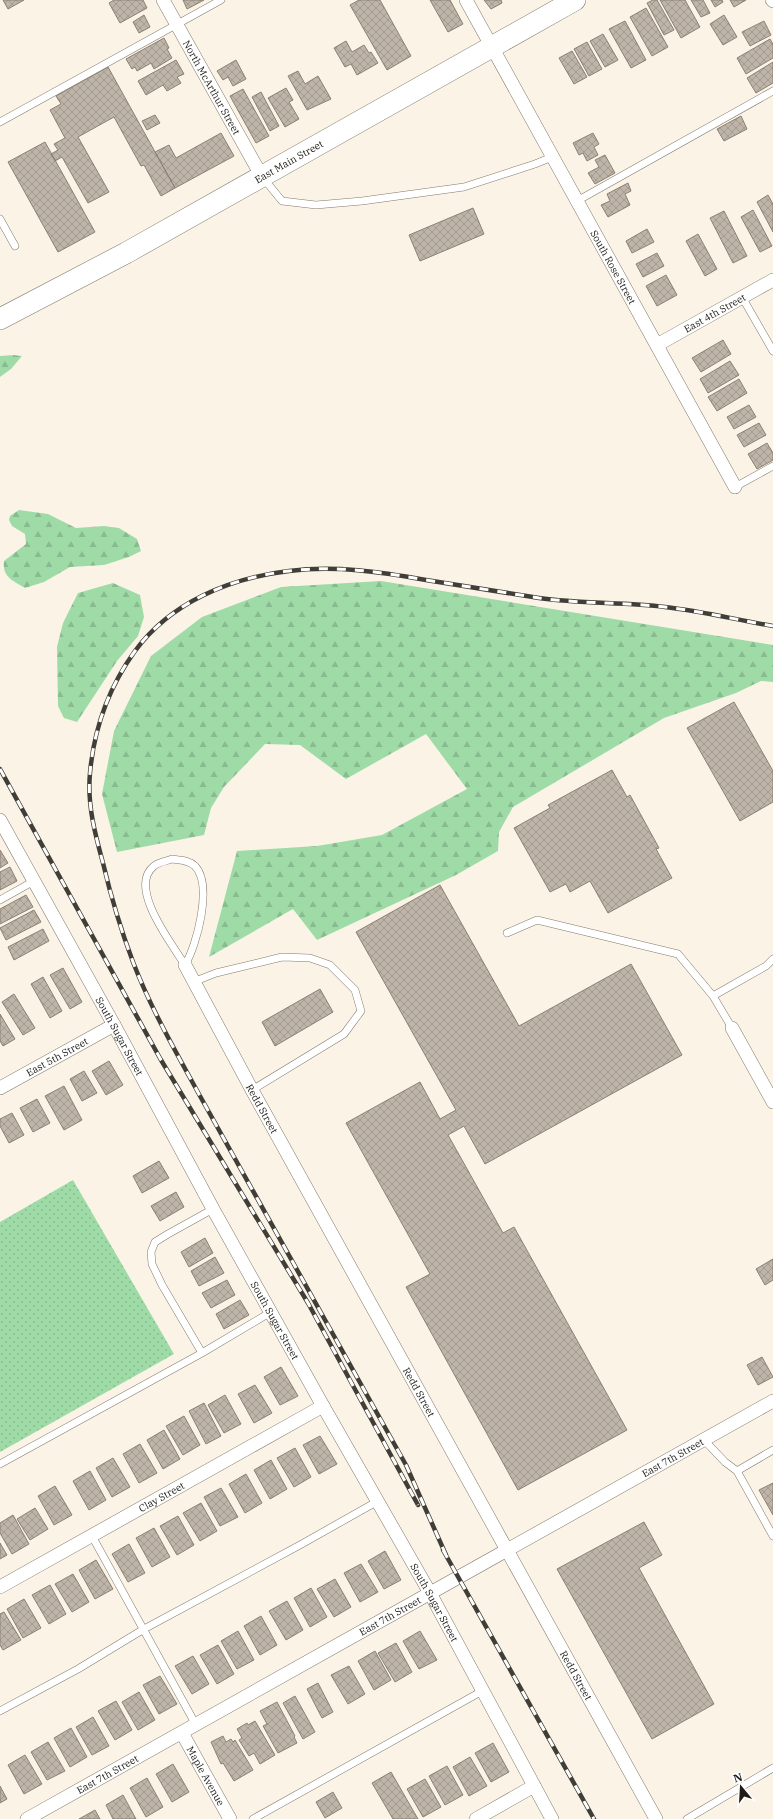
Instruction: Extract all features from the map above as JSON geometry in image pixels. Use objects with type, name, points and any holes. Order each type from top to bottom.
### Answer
[{"type":"main road","name":"East Main Street","points":[[0,319],[126,253],[261,175],[575,0]]},
{"type":"street","name":"North McArthur Street","points":[[163,0],[261,175]]},
{"type":"street","name":"South Rose Street","points":[[466,0],[735,487]]},
{"type":"street","name":"East 4th Street","points":[[657,345],[773,280]]},
{"type":"street","name":"South Sugar Street","points":[[0,820],[114,1025],[213,1209],[484,1690],[552,1819]]},
{"type":"street","name":"Redd Street","points":[[185,965],[252,1090],[656,1819]]},
{"type":"street","name":"East 5th Street","points":[[0,1088],[114,1025]]},
{"type":"street","points":[[732,1028],[773,1102]]},
{"type":"street","name":"East 7th Street","points":[[27,1819],[507,1549],[773,1402]]},
{"type":"street","name":"Clay Street","points":[[0,1587],[323,1406]]},
{"type":"street","name":"Maple Avenue","points":[[182,1733],[230,1819]]},
{"type":"street","points":[[476,1819],[534,1786]]},
{"type":"lane","points":[[0,122],[221,0]]},
{"type":"lane","points":[[577,201],[773,91]]},
{"type":"lane","points":[[261,175],[282,201],[316,204],[362,201],[464,187],[552,157]]},
{"type":"lane","points":[[0,219],[15,246]]},
{"type":"lane","points":[[742,297],[773,351]]},
{"type":"lane","points":[[735,487],[773,466]]},
{"type":"lane","points":[[172,859],[184,860],[195,866],[202,879],[201,918],[189,957],[185,965],[156,919],[145,889],[146,877],[154,866],[172,859]]},
{"type":"lane","points":[[0,900],[34,881]]},
{"type":"lane","points":[[507,933],[537,920],[678,954],[713,996],[732,1028]]},
{"type":"lane","points":[[193,982],[216,973],[282,957],[310,958],[330,965],[355,990],[361,1011],[344,1034],[252,1090]]},
{"type":"lane","points":[[713,996],[766,966],[773,959]]},
{"type":"lane","points":[[202,1353],[162,1285],[152,1264],[151,1252],[155,1242],[213,1209]]},
{"type":"lane","points":[[0,1464],[202,1353],[271,1312]]},
{"type":"lane","points":[[704,1440],[725,1462],[737,1471],[773,1536]]},
{"type":"lane","points":[[737,1471],[773,1450]]},
{"type":"lane","points":[[0,1711],[78,1669],[144,1629],[287,1553],[378,1501]]},
{"type":"lane","points":[[92,1536],[196,1725]]},
{"type":"lane","points":[[253,1819],[484,1690]]},
{"type":"lane","points":[[688,1819],[773,1768]]},
{"type":"green space","points":[[0,356],[22,356],[11,369],[0,377]]},
{"type":"green space","points":[[19,510],[48,514],[76,528],[104,526],[119,528],[137,539],[141,551],[129,557],[104,565],[70,567],[44,582],[25,588],[9,578],[4,566],[4,561],[26,544],[25,534],[12,526],[9,520],[10,516]]},
{"type":"green space","points":[[381,581],[773,645],[773,682],[761,681],[736,693],[664,718],[513,807],[499,832],[498,851],[456,875],[317,940],[293,909],[209,957],[237,851],[317,846],[382,835],[467,789],[426,734],[346,779],[300,745],[265,744],[224,787],[211,808],[204,835],[117,852],[102,794],[114,731],[151,656],[202,617],[281,587]]},
{"type":"green space","points":[[113,583],[140,595],[144,617],[138,636],[117,661],[77,722],[64,718],[58,706],[57,647],[63,623],[78,593]]},
{"type":"green space","points":[[73,1180],[174,1354],[0,1452],[0,1222]]},
{"type":"building","points":[[3,0],[24,0],[8,9]]},
{"type":"building","points":[[114,0],[143,0],[147,8],[120,23],[109,3]]},
{"type":"building","points":[[183,0],[204,0],[187,9]]},
{"type":"building","points":[[359,0],[380,0],[411,56],[387,70],[350,5]]},
{"type":"building","points":[[430,0],[450,0],[463,24],[448,32]]},
{"type":"building","points":[[484,0],[501,0],[502,3],[491,9]]},
{"type":"building","points":[[657,0],[674,30],[664,35],[647,3]]},
{"type":"building","points":[[660,0],[685,0],[700,27],[681,38]]},
{"type":"building","points":[[691,0],[703,0],[710,13],[701,17]]},
{"type":"building","points":[[711,0],[722,0],[723,2],[715,7]]},
{"type":"building","points":[[730,0],[746,0],[734,7]]},
{"type":"building","points":[[646,8],[668,47],[652,56],[630,17]]},
{"type":"building","points":[[144,15],[150,27],[139,33],[133,22]]},
{"type":"building","points":[[724,15],[737,37],[723,45],[710,24]]},
{"type":"building","points":[[625,21],[646,60],[631,68],[609,29]]},
{"type":"building","points":[[764,21],[771,35],[750,46],[742,32]]},
{"type":"building","points":[[603,34],[618,60],[605,67],[590,41]]},
{"type":"building","points":[[164,38],[169,48],[167,49],[172,58],[154,69],[151,63],[137,71],[135,67],[132,69],[126,59]]},
{"type":"building","points":[[770,39],[773,44],[773,58],[746,74],[737,58]]},
{"type":"building","points":[[346,41],[352,52],[364,45],[369,53],[371,52],[378,63],[357,75],[351,64],[345,67],[334,48]]},
{"type":"building","points":[[587,42],[602,69],[589,76],[574,49]]},
{"type":"building","points":[[572,51],[587,77],[574,84],[559,58]]},
{"type":"building","points":[[176,60],[184,74],[177,77],[181,83],[167,91],[163,85],[146,95],[138,81]]},
{"type":"building","points":[[236,60],[246,79],[233,86],[228,77],[223,80],[217,71]]},
{"type":"building","points":[[773,62],[773,83],[756,93],[747,78]]},
{"type":"building","points":[[108,67],[175,188],[161,196],[144,165],[141,166],[114,117],[78,137],[109,192],[88,203],[62,157],[55,161],[51,154],[58,150],[54,144],[65,138],[50,110],[61,104],[56,96]]},
{"type":"building","points":[[298,71],[305,84],[318,76],[331,99],[307,110],[288,76]]},
{"type":"building","points":[[286,88],[293,100],[289,102],[299,119],[285,127],[268,98]]},
{"type":"building","points":[[243,89],[269,136],[256,143],[230,96]]},
{"type":"building","points":[[261,92],[279,126],[270,131],[252,97]]},
{"type":"building","points":[[155,115],[160,123],[147,130],[142,121]]},
{"type":"building","points":[[741,116],[747,129],[724,141],[717,129]]},
{"type":"building","points":[[221,133],[234,156],[175,188],[155,152],[169,145],[176,158]]},
{"type":"building","points":[[593,133],[599,144],[594,147],[598,155],[587,161],[583,153],[579,155],[573,143]]},
{"type":"building","points":[[45,142],[95,232],[58,252],[8,162]]},
{"type":"building","points":[[605,155],[615,173],[595,184],[588,173],[599,167],[595,160]]},
{"type":"building","points":[[628,183],[631,191],[625,194],[630,205],[608,217],[601,205],[610,201],[607,194]]},
{"type":"building","points":[[768,195],[773,204],[773,232],[757,202]]},
{"type":"building","points":[[473,208],[484,234],[420,261],[409,235]]},
{"type":"building","points":[[753,210],[772,246],[760,252],[741,217]]},
{"type":"building","points":[[724,211],[747,256],[733,263],[710,218]]},
{"type":"building","points":[[647,229],[654,242],[632,253],[626,241]]},
{"type":"building","points":[[698,234],[717,269],[705,276],[686,241]]},
{"type":"building","points":[[657,253],[664,266],[643,277],[636,264]]},
{"type":"building","points":[[666,275],[677,295],[657,306],[646,286]]},
{"type":"building","points":[[723,340],[731,354],[701,372],[692,358]]},
{"type":"building","points":[[730,361],[739,375],[708,393],[700,379]]},
{"type":"building","points":[[739,379],[747,393],[717,411],[708,397]]},
{"type":"building","points":[[749,405],[756,417],[734,429],[727,417]]},
{"type":"building","points":[[759,423],[766,435],[744,447],[737,435]]},
{"type":"building","points":[[767,443],[773,453],[773,460],[757,469],[748,454]]},
{"type":"building","points":[[734,702],[773,771],[773,802],[740,821],[687,728]]},
{"type":"building","points":[[612,770],[627,797],[630,795],[659,848],[656,849],[672,878],[608,913],[590,881],[570,892],[566,884],[550,892],[514,828],[550,808],[548,805]]},
{"type":"building","points":[[0,850],[8,863],[0,868]]},
{"type":"building","points":[[10,867],[17,881],[0,890],[0,872]]},
{"type":"building","points":[[440,885],[519,1026],[631,964],[682,1055],[485,1164],[464,1126],[448,1135],[503,1233],[514,1227],[627,1430],[518,1490],[406,1287],[430,1274],[346,1123],[420,1082],[440,1119],[456,1110],[356,932]]},
{"type":"building","points":[[26,895],[33,907],[0,924],[0,909]]},
{"type":"building","points":[[34,910],[41,922],[6,940],[0,928]]},
{"type":"building","points":[[43,929],[49,941],[14,960],[8,947]]},
{"type":"building","points":[[63,968],[82,1002],[70,1009],[50,975]]},
{"type":"building","points":[[43,977],[62,1011],[50,1018],[31,984]]},
{"type":"building","points":[[320,989],[333,1012],[275,1046],[262,1022]]},
{"type":"building","points":[[14,994],[35,1028],[23,1035],[2,1002]]},
{"type":"building","points":[[0,1014],[15,1039],[3,1046],[0,1041]]},
{"type":"building","points":[[109,1061],[123,1085],[106,1095],[92,1071]]},
{"type":"building","points":[[84,1071],[97,1093],[82,1101],[70,1079]]},
{"type":"building","points":[[64,1086],[82,1120],[64,1130],[45,1096]]},
{"type":"building","points":[[37,1099],[50,1123],[33,1132],[20,1108]]},
{"type":"building","points":[[12,1113],[24,1135],[9,1143],[0,1126],[0,1119]]},
{"type":"building","points":[[159,1161],[169,1178],[142,1193],[133,1176]]},
{"type":"building","points":[[176,1192],[184,1207],[160,1221],[151,1206]]},
{"type":"building","points":[[205,1238],[213,1253],[189,1267],[181,1252]]},
{"type":"building","points":[[215,1257],[224,1273],[199,1286],[191,1271]]},
{"type":"building","points":[[773,1259],[773,1280],[765,1285],[756,1269]]},
{"type":"building","points":[[227,1280],[235,1295],[211,1308],[202,1293]]},
{"type":"building","points":[[240,1300],[249,1315],[224,1329],[216,1314]]},
{"type":"building","points":[[762,1357],[773,1377],[758,1385],[747,1365]]},
{"type":"building","points":[[281,1367],[298,1396],[280,1405],[264,1377]]},
{"type":"building","points":[[255,1385],[272,1413],[254,1423],[238,1394]]},
{"type":"building","points":[[225,1395],[241,1424],[224,1433],[208,1405]]},
{"type":"building","points":[[204,1403],[221,1436],[206,1444],[189,1411]]},
{"type":"building","points":[[184,1416],[200,1445],[183,1455],[166,1426]]},
{"type":"building","points":[[164,1430],[180,1459],[163,1469],[147,1440]]},
{"type":"building","points":[[320,1436],[337,1464],[319,1474],[303,1445]]},
{"type":"building","points":[[140,1444],[157,1473],[139,1483],[123,1454]]},
{"type":"building","points":[[295,1448],[311,1477],[294,1487],[277,1458]]},
{"type":"building","points":[[113,1458],[130,1487],[112,1497],[96,1468]]},
{"type":"building","points":[[271,1460],[287,1489],[270,1499],[254,1470]]},
{"type":"building","points":[[90,1471],[106,1500],[89,1510],[73,1481]]},
{"type":"building","points":[[246,1474],[262,1503],[245,1513],[229,1484]]},
{"type":"building","points":[[773,1483],[773,1515],[759,1490]]},
{"type":"building","points":[[55,1486],[72,1515],[54,1525],[38,1496]]},
{"type":"building","points":[[221,1488],[238,1517],[220,1526],[204,1497]]},
{"type":"building","points":[[201,1503],[217,1531],[200,1541],[183,1513]]},
{"type":"building","points":[[35,1508],[48,1529],[30,1540],[17,1519]]},
{"type":"building","points":[[13,1515],[29,1544],[12,1554],[0,1533],[0,1523]]},
{"type":"building","points":[[178,1516],[194,1545],[177,1555],[160,1526]]},
{"type":"building","points":[[644,1522],[662,1555],[639,1568],[714,1704],[652,1739],[557,1569]]},
{"type":"building","points":[[154,1528],[170,1557],[152,1567],[136,1538]]},
{"type":"building","points":[[0,1543],[7,1555],[0,1559]]},
{"type":"building","points":[[129,1544],[145,1573],[128,1582],[112,1554]]},
{"type":"building","points":[[385,1551],[401,1580],[384,1589],[368,1561]]},
{"type":"building","points":[[96,1560],[113,1589],[95,1599],[79,1570]]},
{"type":"building","points":[[361,1564],[378,1592],[360,1602],[344,1573]]},
{"type":"building","points":[[73,1574],[89,1602],[72,1612],[55,1584]]},
{"type":"building","points":[[335,1579],[351,1607],[334,1617],[317,1589]]},
{"type":"building","points":[[50,1585],[66,1614],[49,1624],[32,1595]]},
{"type":"building","points":[[311,1588],[327,1617],[310,1627],[294,1598]]},
{"type":"building","points":[[24,1599],[41,1628],[23,1638],[7,1609]]},
{"type":"building","points":[[287,1601],[303,1630],[286,1640],[269,1611]]},
{"type":"building","points":[[4,1612],[21,1640],[3,1650],[0,1645],[0,1614]]},
{"type":"building","points":[[261,1616],[277,1645],[260,1655],[244,1626]]},
{"type":"building","points":[[238,1631],[254,1660],[237,1669],[221,1641]]},
{"type":"building","points":[[420,1631],[437,1660],[419,1669],[403,1641]]},
{"type":"building","points":[[396,1643],[412,1672],[395,1682],[378,1653]]},
{"type":"building","points":[[218,1645],[234,1674],[217,1684],[200,1655]]},
{"type":"building","points":[[375,1651],[391,1680],[374,1690],[358,1661]]},
{"type":"building","points":[[193,1656],[209,1684],[192,1694],[175,1666]]},
{"type":"building","points":[[349,1666],[365,1694],[348,1704],[331,1675]]},
{"type":"building","points":[[160,1676],[177,1704],[159,1714],[143,1685]]},
{"type":"building","points":[[318,1683],[333,1712],[322,1718],[307,1689]]},
{"type":"building","points":[[139,1692],[155,1720],[138,1730],[122,1702]]},
{"type":"building","points":[[295,1696],[315,1732],[303,1739],[283,1703]]},
{"type":"building","points":[[116,1701],[132,1730],[115,1740],[98,1711]]},
{"type":"building","points":[[277,1702],[295,1736],[294,1737],[297,1743],[278,1753],[263,1726],[267,1724],[260,1711]]},
{"type":"building","points":[[93,1717],[109,1746],[92,1755],[76,1727]]},
{"type":"building","points":[[255,1721],[275,1755],[260,1764],[254,1753],[249,1756],[239,1740],[242,1738],[237,1729],[247,1723],[248,1725]]},
{"type":"building","points":[[71,1728],[87,1757],[70,1767],[54,1738]]},
{"type":"building","points":[[223,1736],[226,1742],[231,1739],[233,1742],[235,1740],[253,1770],[234,1781],[223,1763],[221,1764],[211,1742]]},
{"type":"building","points":[[48,1742],[65,1771],[47,1780],[31,1752]]},
{"type":"building","points":[[493,1743],[509,1772],[491,1782],[475,1753]]},
{"type":"building","points":[[25,1755],[42,1784],[24,1794],[8,1765]]},
{"type":"building","points":[[470,1757],[487,1786],[469,1796],[453,1767]]},
{"type":"building","points":[[173,1764],[189,1792],[172,1802],[156,1774]]},
{"type":"building","points":[[447,1766],[463,1795],[445,1805],[429,1776]]},
{"type":"building","points":[[391,1772],[418,1819],[393,1819],[372,1783]]},
{"type":"building","points":[[147,1778],[163,1807],[146,1817],[130,1788]]},
{"type":"building","points":[[425,1779],[441,1807],[423,1817],[407,1789]]},
{"type":"building","points":[[0,1786],[7,1799],[0,1803]]},
{"type":"building","points":[[333,1792],[342,1808],[325,1818],[316,1802]]},
{"type":"building","points":[[123,1795],[136,1819],[113,1819],[106,1805]]},
{"type":"building","points":[[95,1810],[100,1819],[79,1819]]},
{"type":"railway","points":[[446,1555],[406,1465],[173,1047],[148,997],[133,962],[120,926],[109,888],[91,807],[89,785],[92,756],[104,709],[118,679],[135,651],[166,619],[203,595],[224,586],[267,574],[289,571],[306,569],[358,570],[392,574],[539,598],[650,605],[706,613],[773,626]]},
{"type":"railway","points":[[0,769],[161,1060],[308,1303],[418,1505]]},
{"type":"railway","points":[[443,1550],[594,1819]]}]
